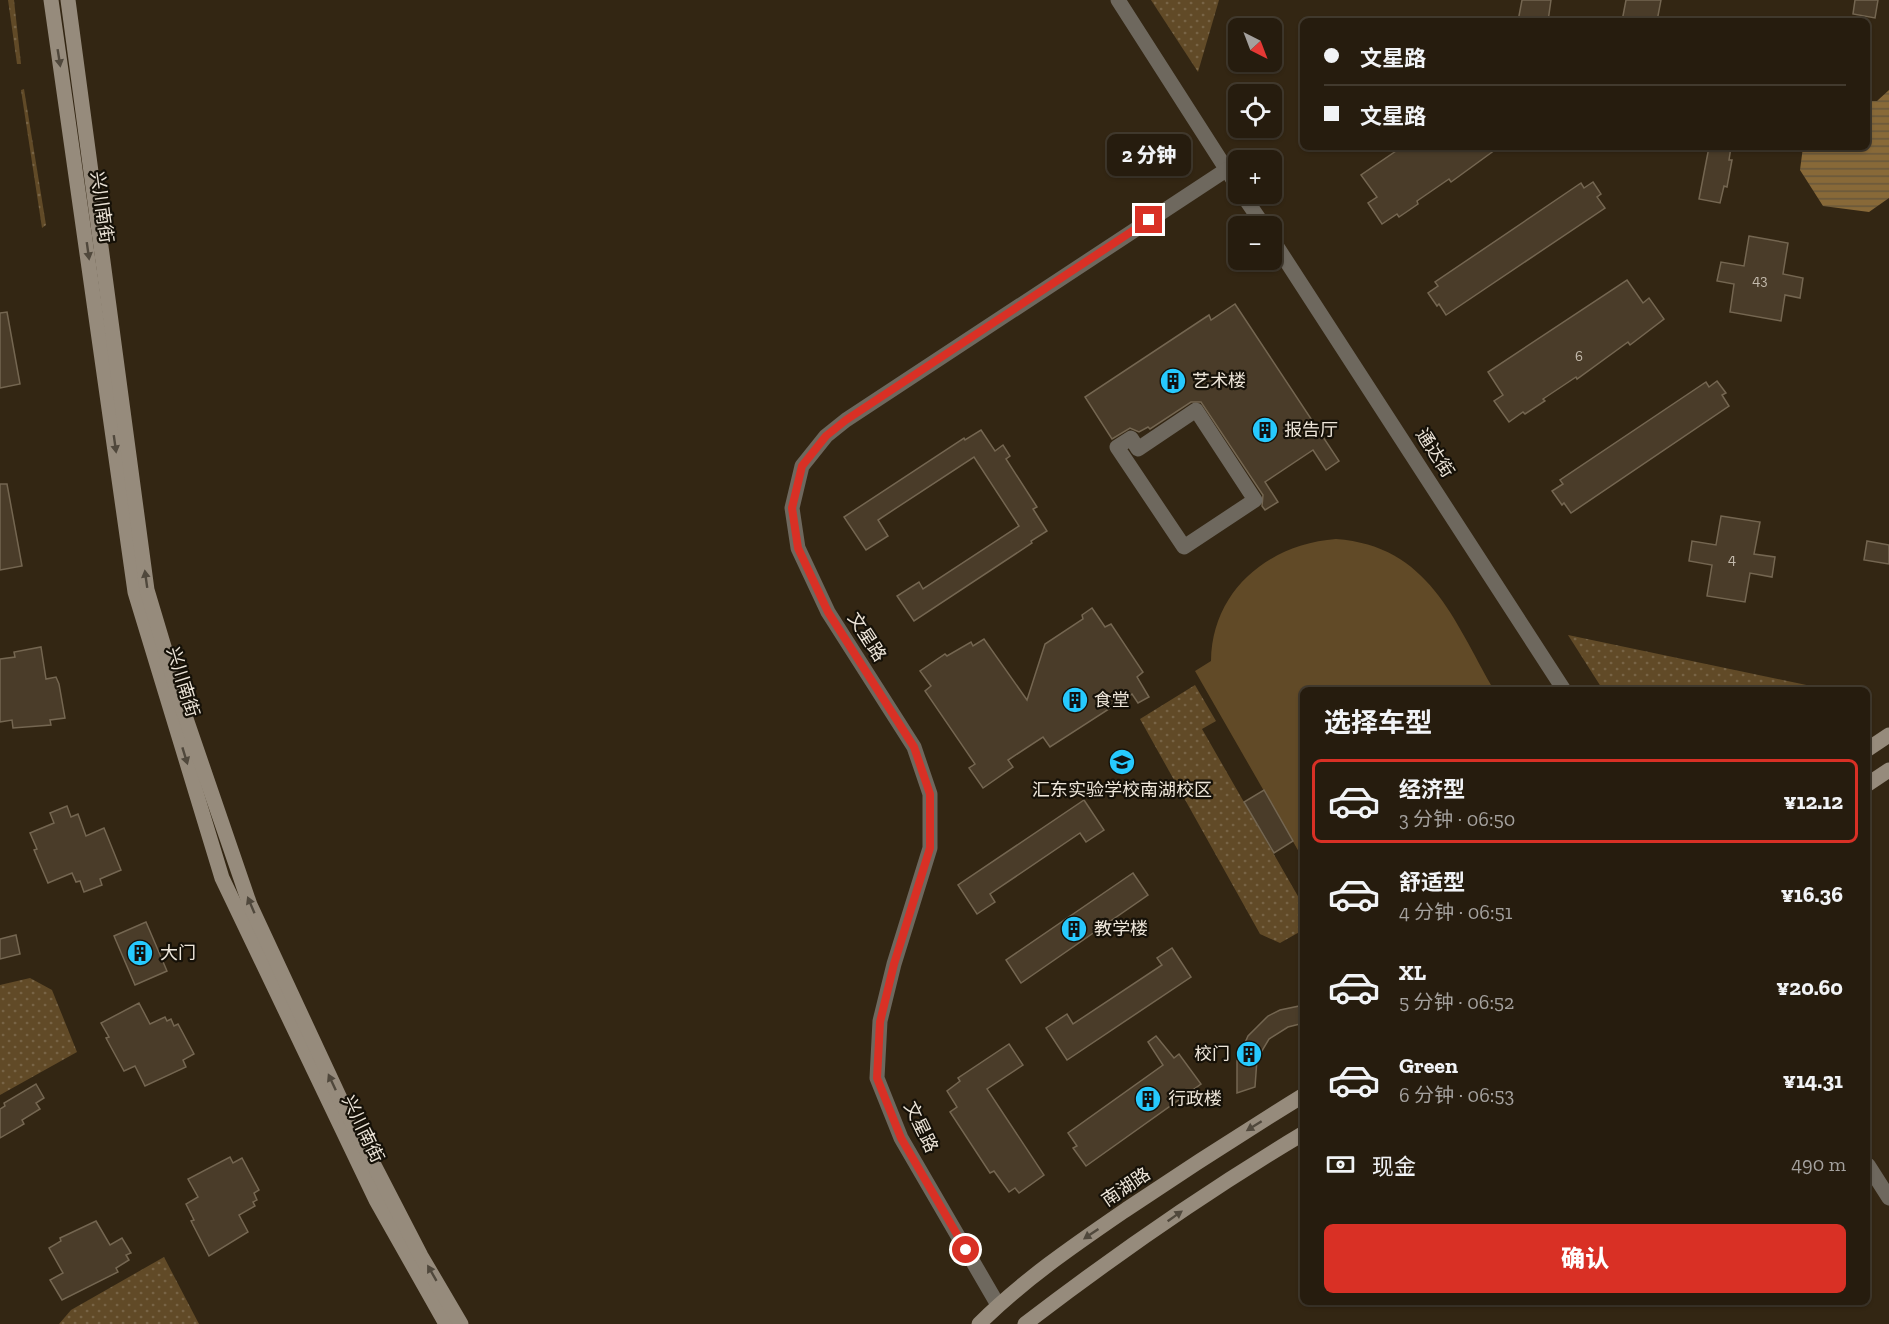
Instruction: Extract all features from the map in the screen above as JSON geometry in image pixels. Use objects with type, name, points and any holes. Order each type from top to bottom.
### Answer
[{"type":"street","name":"兴川南街","points":[[51,0],[139,603],[222,878],[376,1200],[446,1324]]},
{"type":"street","name":"兴川南街","points":[[68,0],[147,590],[182,707],[250,905],[344,1107],[422,1256],[461,1324]]},
{"type":"street","points":[[1118,0],[1228,173]]},
{"type":"street","name":"文星路","points":[[998,1305],[901,1138],[877,1078],[880,1022],[894,964],[930,848],[930,794],[914,747],[828,612],[810,578],[798,548],[792,508],[802,466],[826,436],[846,420],[1226,170]]},
{"type":"street","name":"通达街","points":[[1282,254],[1562,687]]},
{"type":"street","points":[[1196,410],[1255,500],[1184,547],[1117,447],[1131,438],[1138,448],[1196,410]]},
{"type":"street","points":[[1870,748],[1889,735]]},
{"type":"street","points":[[1870,782],[1889,770]]},
{"type":"street","name":"南湖路","points":[[979,1324],[998,1305],[1071,1247],[1213,1151],[1300,1097]]},
{"type":"street","points":[[1025,1324],[1090,1274],[1231,1177],[1300,1135]]},
{"type":"street","points":[[1870,1168],[1889,1198]]},
{"type":"shaded area","points":[[8,0],[14,0],[21,64],[17,64]]},
{"type":"shaded area","points":[[1151,0],[1219,0],[1198,72]]},
{"type":"shaded area","points":[[24,89],[46,225],[42,228],[21,90]]},
{"type":"shaded area","points":[[1889,90],[1889,198],[1869,212],[1823,206],[1800,170],[1803,150],[1870,150],[1870,101],[1877,101]]},
{"type":"shaded area","points":[[1336,539],[1368,545],[1394,556],[1416,571],[1451,613],[1492,687],[1300,687],[1300,854],[1195,671],[1211,661],[1214,636],[1222,613],[1233,593],[1249,575],[1267,561],[1288,550]]},
{"type":"shaded area","points":[[1568,635],[1816,687],[1601,687]]},
{"type":"shaded area","points":[[1195,685],[1216,721],[1202,729],[1300,900],[1300,932],[1280,943],[1260,934],[1140,719]]},
{"type":"shaded area","points":[[30,978],[52,990],[77,1052],[0,1095],[0,985]]},
{"type":"shaded area","points":[[164,1257],[199,1324],[59,1324],[71,1310]]},
{"type":"building","points":[[1522,0],[1551,0],[1548,18],[1519,18]]},
{"type":"building","points":[[1626,0],[1661,0],[1658,18],[1623,18]]},
{"type":"building","points":[[1855,0],[1878,0],[1875,18],[1853,14]]},
{"type":"building","points":[[1398,150],[1495,150],[1451,182],[1449,179],[1417,201],[1418,204],[1399,217],[1397,214],[1382,224],[1368,203],[1377,197],[1361,175]]},
{"type":"building","points":[[1708,150],[1731,150],[1729,160],[1732,160],[1727,187],[1724,186],[1720,203],[1699,199]]},
{"type":"building","points":[[1593,182],[1601,194],[1597,197],[1605,208],[1446,315],[1439,304],[1437,306],[1428,293],[1438,286],[1435,282],[1581,183],[1584,188]]},
{"type":"building","points":[[1749,236],[1788,243],[1783,274],[1803,278],[1800,298],[1785,295],[1781,321],[1730,312],[1734,284],[1717,281],[1721,262],[1744,266]]},
{"type":"building","points":[[1627,280],[1643,303],[1649,298],[1664,319],[1630,345],[1628,342],[1577,379],[1576,377],[1543,399],[1545,401],[1509,422],[1494,401],[1503,395],[1488,372]]},
{"type":"building","points":[[1235,304],[1339,461],[1326,470],[1313,450],[1265,482],[1278,502],[1265,510],[1262,506],[1263,495],[1201,402],[1191,402],[1150,429],[1148,427],[1139,432],[1130,428],[1112,439],[1085,397],[1209,315],[1211,320]]},
{"type":"building","points":[[7,312],[20,384],[0,388],[0,313]]},
{"type":"building","points":[[1717,381],[1726,393],[1722,395],[1729,406],[1571,513],[1564,503],[1562,505],[1552,491],[1563,484],[1560,480],[1706,382],[1709,387]]},
{"type":"building","points":[[981,430],[995,451],[1003,445],[1010,456],[1006,459],[1037,507],[1033,509],[1047,531],[914,621],[897,596],[919,582],[923,589],[1019,526],[974,457],[878,520],[888,536],[866,550],[844,517],[964,438],[965,440]]},
{"type":"building","points":[[0,484],[7,484],[22,566],[0,570]]},
{"type":"building","points":[[1721,516],[1760,522],[1754,554],[1775,557],[1772,577],[1750,573],[1745,602],[1707,596],[1712,565],[1689,561],[1692,541],[1716,545]]},
{"type":"building","points":[[1867,541],[1889,545],[1889,564],[1864,560]]},
{"type":"building","name":"食堂","points":[[1092,608],[1105,627],[1111,624],[1143,672],[1137,677],[1149,697],[1138,703],[1132,694],[1050,747],[1043,737],[1008,760],[1013,767],[983,788],[969,768],[975,764],[925,691],[931,686],[920,671],[945,654],[947,656],[971,642],[973,646],[984,639],[1027,700],[1045,644],[1083,619],[1082,615]]},
{"type":"building","points":[[41,647],[46,679],[56,677],[65,718],[50,720],[51,725],[13,728],[12,720],[0,722],[0,659],[15,657],[14,652]]},
{"type":"building","points":[[1264,790],[1293,841],[1274,853],[1244,802]]},
{"type":"building","points":[[1084,800],[1104,830],[1086,842],[1080,833],[990,894],[995,902],[977,914],[958,885]]},
{"type":"building","points":[[67,806],[71,817],[78,814],[86,836],[104,828],[121,870],[100,879],[102,885],[84,892],[80,881],[76,882],[72,873],[48,883],[34,850],[37,849],[30,833],[54,823],[50,813]]},
{"type":"building","points":[[1133,873],[1148,895],[1021,983],[1006,960]]},
{"type":"building","name":"大门","points":[[146,922],[167,971],[135,985],[114,936]]},
{"type":"building","points":[[16,935],[20,954],[0,959],[0,939]]},
{"type":"building","points":[[1172,948],[1191,977],[1067,1060],[1046,1028],[1067,1014],[1073,1024],[1162,965],[1157,958]]},
{"type":"building","points":[[139,1003],[150,1024],[165,1017],[167,1021],[171,1019],[174,1026],[178,1024],[194,1054],[183,1060],[186,1067],[145,1086],[135,1066],[124,1071],[106,1038],[109,1037],[101,1023]]},
{"type":"building","name":"校门","points":[[1300,1006],[1300,1024],[1288,1027],[1269,1039],[1257,1059],[1255,1087],[1237,1093],[1237,1061],[1248,1036],[1268,1016],[1280,1010]]},
{"type":"building","name":"行政楼","points":[[1156,1036],[1174,1058],[1179,1054],[1201,1084],[1086,1166],[1073,1148],[1077,1146],[1068,1133],[1163,1065],[1148,1042]]},
{"type":"building","points":[[1009,1044],[1023,1065],[987,1089],[1044,1175],[1019,1193],[1015,1188],[1009,1192],[994,1171],[990,1173],[950,1112],[957,1107],[947,1091],[960,1081],[958,1078]]},
{"type":"building","points":[[36,1084],[44,1098],[36,1103],[40,1109],[22,1120],[24,1124],[0,1138],[0,1109],[5,1106],[4,1103]]},
{"type":"building","points":[[230,1157],[233,1163],[242,1158],[259,1190],[254,1193],[257,1200],[253,1202],[255,1206],[239,1215],[248,1232],[209,1256],[191,1221],[194,1220],[186,1204],[198,1197],[188,1179]]},
{"type":"building","points":[[96,1221],[110,1245],[122,1238],[131,1253],[126,1255],[129,1260],[116,1268],[118,1272],[62,1300],[50,1280],[63,1273],[49,1248],[61,1241],[60,1238]]},
{"type":"place","name":"艺术楼","points":[[1173,381]]},
{"type":"place","name":"报告厅","points":[[1265,430]]},
{"type":"place","name":"食堂","points":[[1075,700]]},
{"type":"place","name":"汇东实验学校南湖校区","points":[[1122,762]]},
{"type":"place","name":"教学楼","points":[[1074,929]]},
{"type":"place","name":"大门","points":[[140,953]]},
{"type":"place","name":"校门","points":[[1249,1054]]},
{"type":"place","name":"行政楼","points":[[1148,1099]]},
{"type":"route","points":[[966,1250],[901,1138],[877,1078],[880,1022],[894,964],[930,848],[930,794],[914,747],[828,612],[810,578],[798,548],[792,508],[802,466],[826,436],[846,420],[1149,220]]}]
